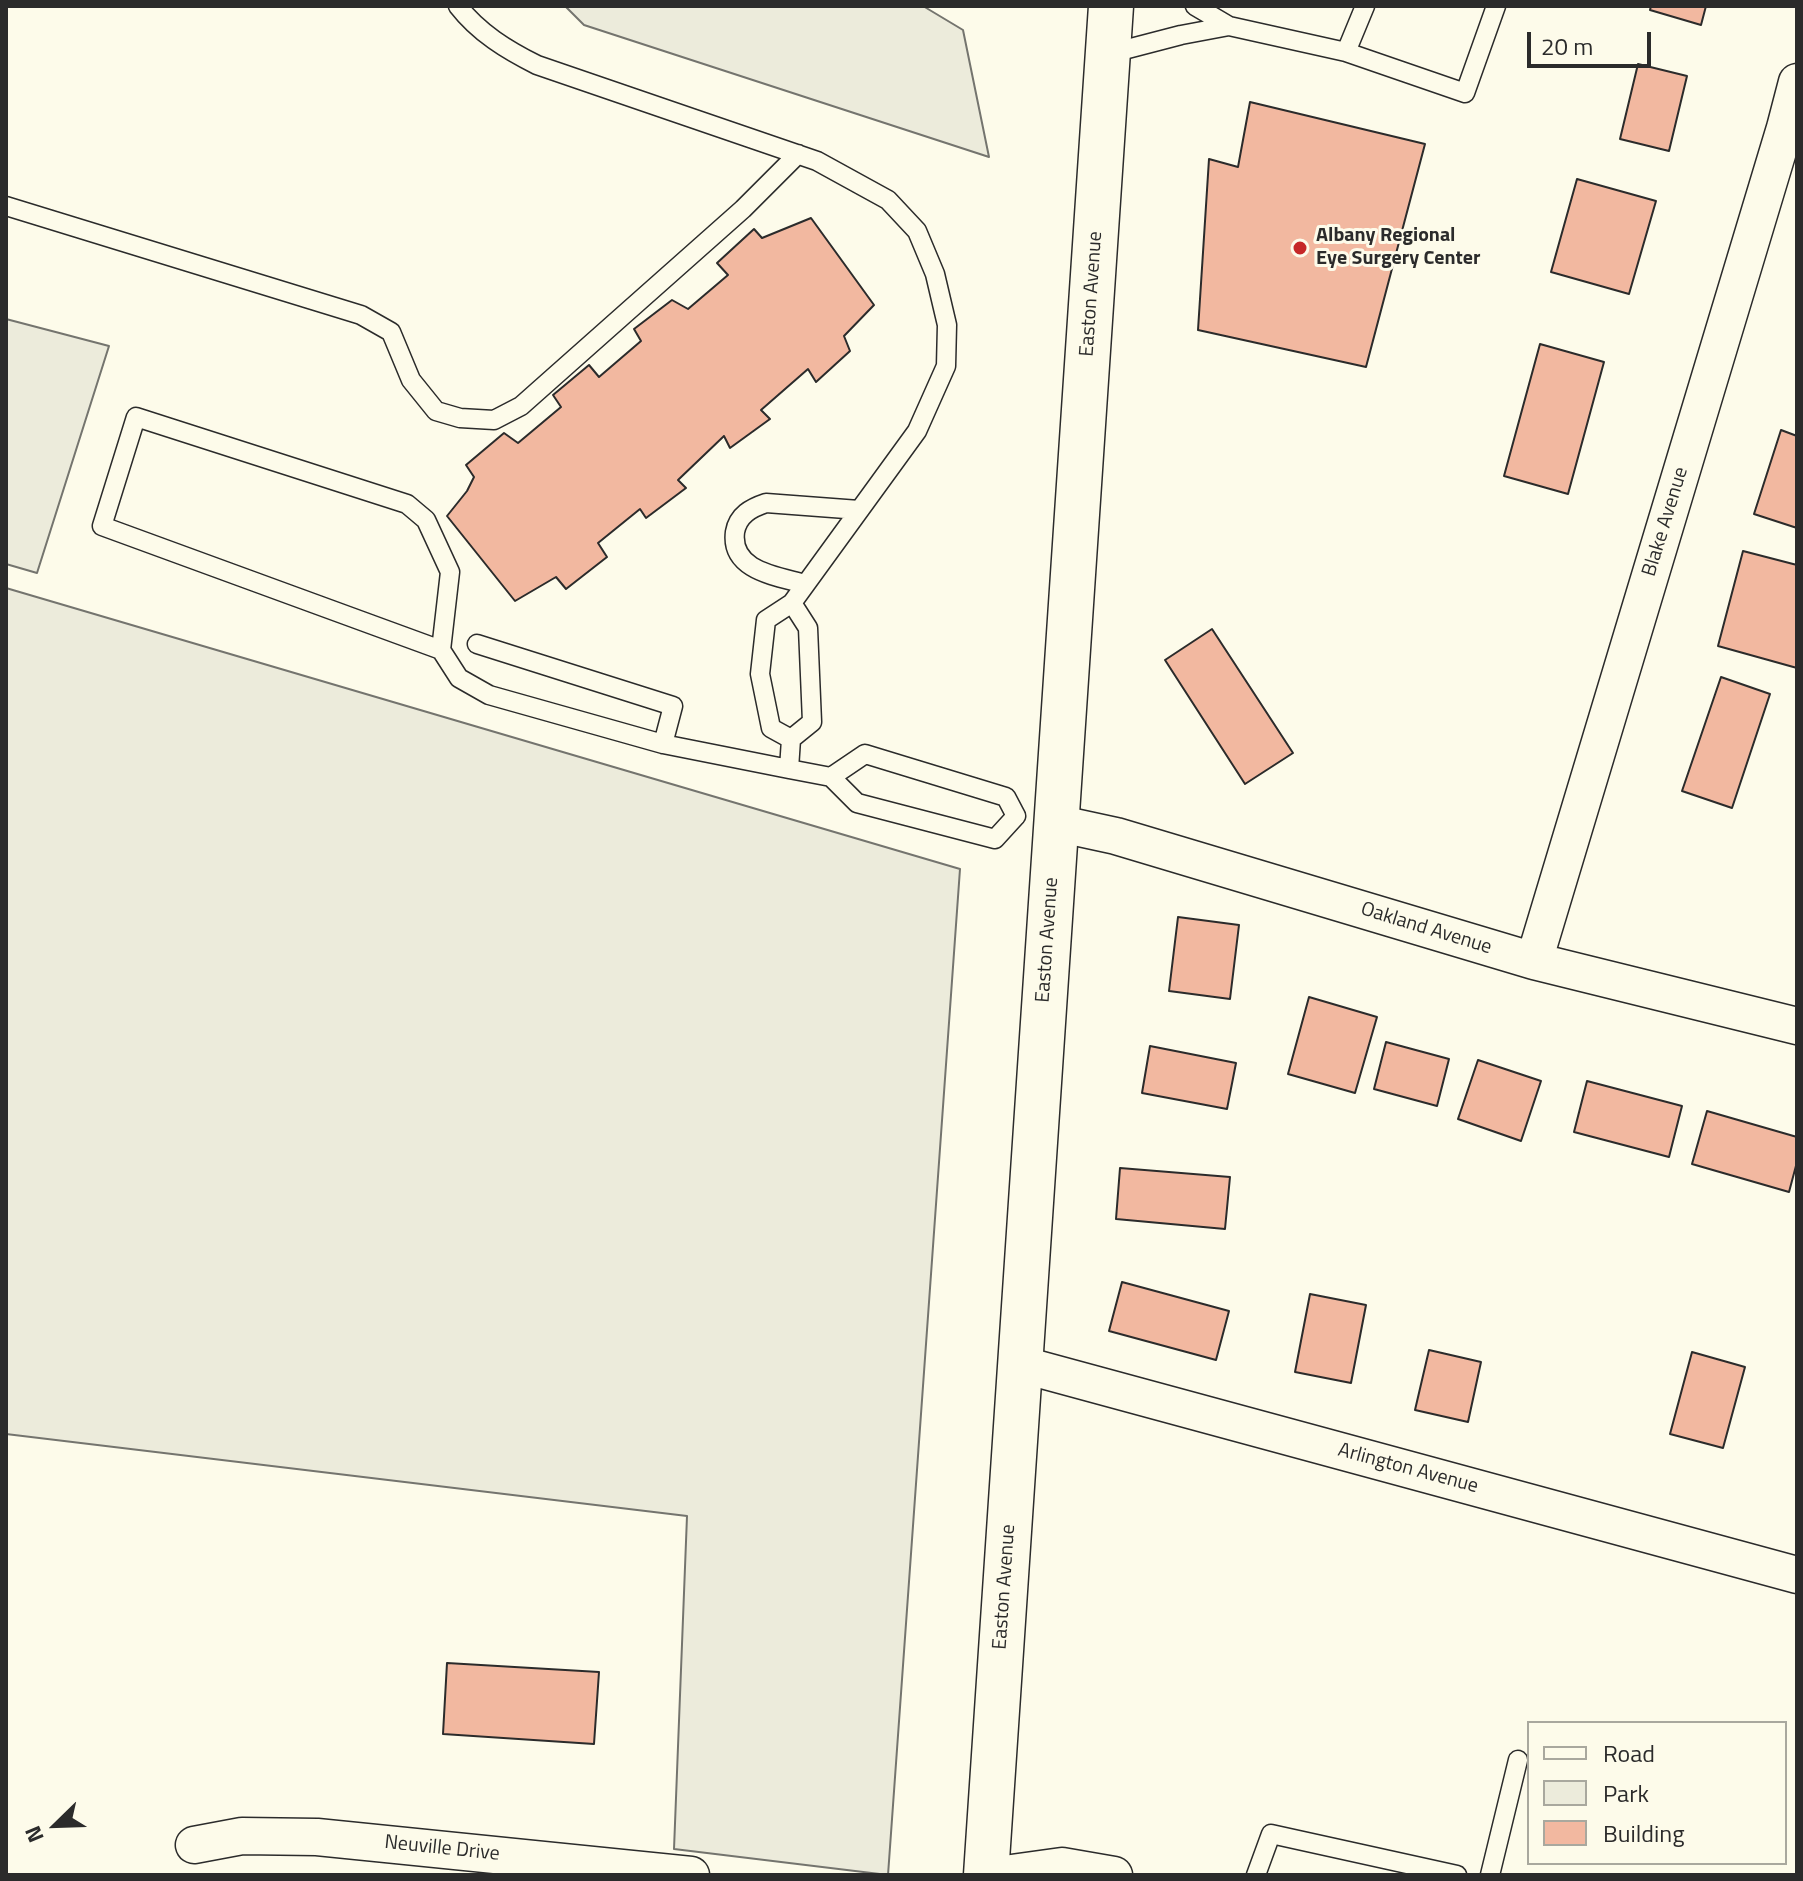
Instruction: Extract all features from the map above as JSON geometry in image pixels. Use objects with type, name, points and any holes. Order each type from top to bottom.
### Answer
[{"type":"main road","name":"Easton Avenue","points":[[986,1875],[1020,1364],[1036,820],[1111,6]]},
{"type":"street","name":"Blake Avenue","points":[[1534,961],[1797,82]]},
{"type":"street","name":"Oakland Avenue","points":[[1036,820],[1116,836],[1534,961],[1797,1026]]},
{"type":"street","name":"Arlington Avenue","points":[[1020,1364],[1797,1575]]},
{"type":"street","name":"Neuville Drive","points":[[194,1845],[242,1836],[317,1837],[691,1875]]},
{"type":"street","points":[[997,1875],[1062,1866],[1114,1875]]},
{"type":"lane","points":[[458,6],[503,48],[537,65],[817,161],[888,200],[917,231],[935,274],[947,325],[946,366],[917,431],[792,603],[766,620],[760,674],[771,728],[791,739]]},
{"type":"lane","points":[[1195,6],[1229,26],[1346,52],[1465,93],[1496,6]]},
{"type":"lane","points":[[1346,52],[1365,6]]},
{"type":"lane","points":[[1108,54],[1229,26]]},
{"type":"lane","points":[[6,206],[361,315],[391,332],[411,380],[436,411],[460,418],[494,420],[521,406],[743,209],[798,154]]},
{"type":"lane","points":[[441,650],[450,572],[426,520],[407,504],[136,417],[102,526],[441,650],[459,678],[489,695],[663,744],[831,777],[857,803],[995,839],[1036,820],[1006,797],[865,754],[831,777]]},
{"type":"lane","points":[[805,584],[761,572],[743,561],[734,543],[737,522],[751,508],[766,503],[859,510]]},
{"type":"lane","points":[[789,769],[791,739],[812,722],[808,628],[792,603]]},
{"type":"lane","points":[[477,644],[673,706],[663,744]]},
{"type":"lane","points":[[1490,1875],[1518,1760]]},
{"type":"lane","points":[[1256,1875],[1271,1834],[1457,1875]]},
{"type":"green space","points":[[565,6],[923,6],[963,30],[989,157],[584,25]]},
{"type":"green space","points":[[6,319],[109,346],[37,573],[6,564]]},
{"type":"green space","points":[[6,588],[960,869],[888,1875],[674,1849],[687,1516],[6,1434]]},
{"type":"building","points":[[1651,6],[1706,6],[1701,25],[1650,10]]},
{"type":"building","points":[[1638,64],[1687,76],[1669,151],[1620,139]]},
{"type":"building","name":"Albany Regional Eye Surgery Center","points":[[1250,102],[1425,144],[1366,367],[1198,330],[1209,159],[1238,167]]},
{"type":"building","points":[[1577,179],[1656,201],[1629,294],[1551,272]]},
{"type":"building","points":[[811,218],[874,305],[844,336],[850,351],[816,382],[808,369],[761,410],[770,419],[730,448],[724,436],[678,480],[686,488],[646,518],[640,509],[598,543],[607,557],[566,589],[556,577],[515,601],[447,516],[474,477],[466,465],[504,433],[518,443],[561,407],[553,395],[589,365],[599,377],[641,341],[634,329],[672,300],[688,309],[728,275],[717,263],[754,229],[762,238]]},
{"type":"building","points":[[1540,344],[1604,362],[1568,494],[1504,476]]},
{"type":"building","points":[[1781,430],[1797,436],[1797,528],[1754,514]]},
{"type":"building","points":[[1743,551],[1797,565],[1797,668],[1718,646]]},
{"type":"building","points":[[1212,629],[1293,753],[1245,784],[1165,660]]},
{"type":"building","points":[[1721,677],[1770,694],[1732,808],[1682,791]]},
{"type":"building","points":[[1178,917],[1239,925],[1230,999],[1169,991]]},
{"type":"building","points":[[1309,997],[1377,1017],[1355,1093],[1288,1074]]},
{"type":"building","points":[[1386,1042],[1449,1059],[1437,1106],[1374,1089]]},
{"type":"building","points":[[1150,1046],[1236,1063],[1227,1109],[1142,1093]]},
{"type":"building","points":[[1478,1060],[1541,1081],[1521,1141],[1458,1119]]},
{"type":"building","points":[[1587,1081],[1682,1106],[1669,1157],[1574,1132]]},
{"type":"building","points":[[1707,1111],[1797,1137],[1797,1162],[1789,1192],[1692,1164]]},
{"type":"building","points":[[1120,1168],[1230,1177],[1225,1229],[1116,1219]]},
{"type":"building","points":[[1122,1282],[1229,1311],[1216,1360],[1109,1331]]},
{"type":"building","points":[[1310,1294],[1366,1305],[1351,1383],[1295,1372]]},
{"type":"building","points":[[1429,1350],[1481,1362],[1468,1422],[1415,1410]]},
{"type":"building","points":[[1692,1352],[1745,1367],[1723,1448],[1670,1434]]},
{"type":"building","points":[[447,1663],[599,1672],[594,1744],[443,1734]]},
{"type":"place","name":"Albany Regional Eye Surgery Center","points":[[1300,248]]}]
